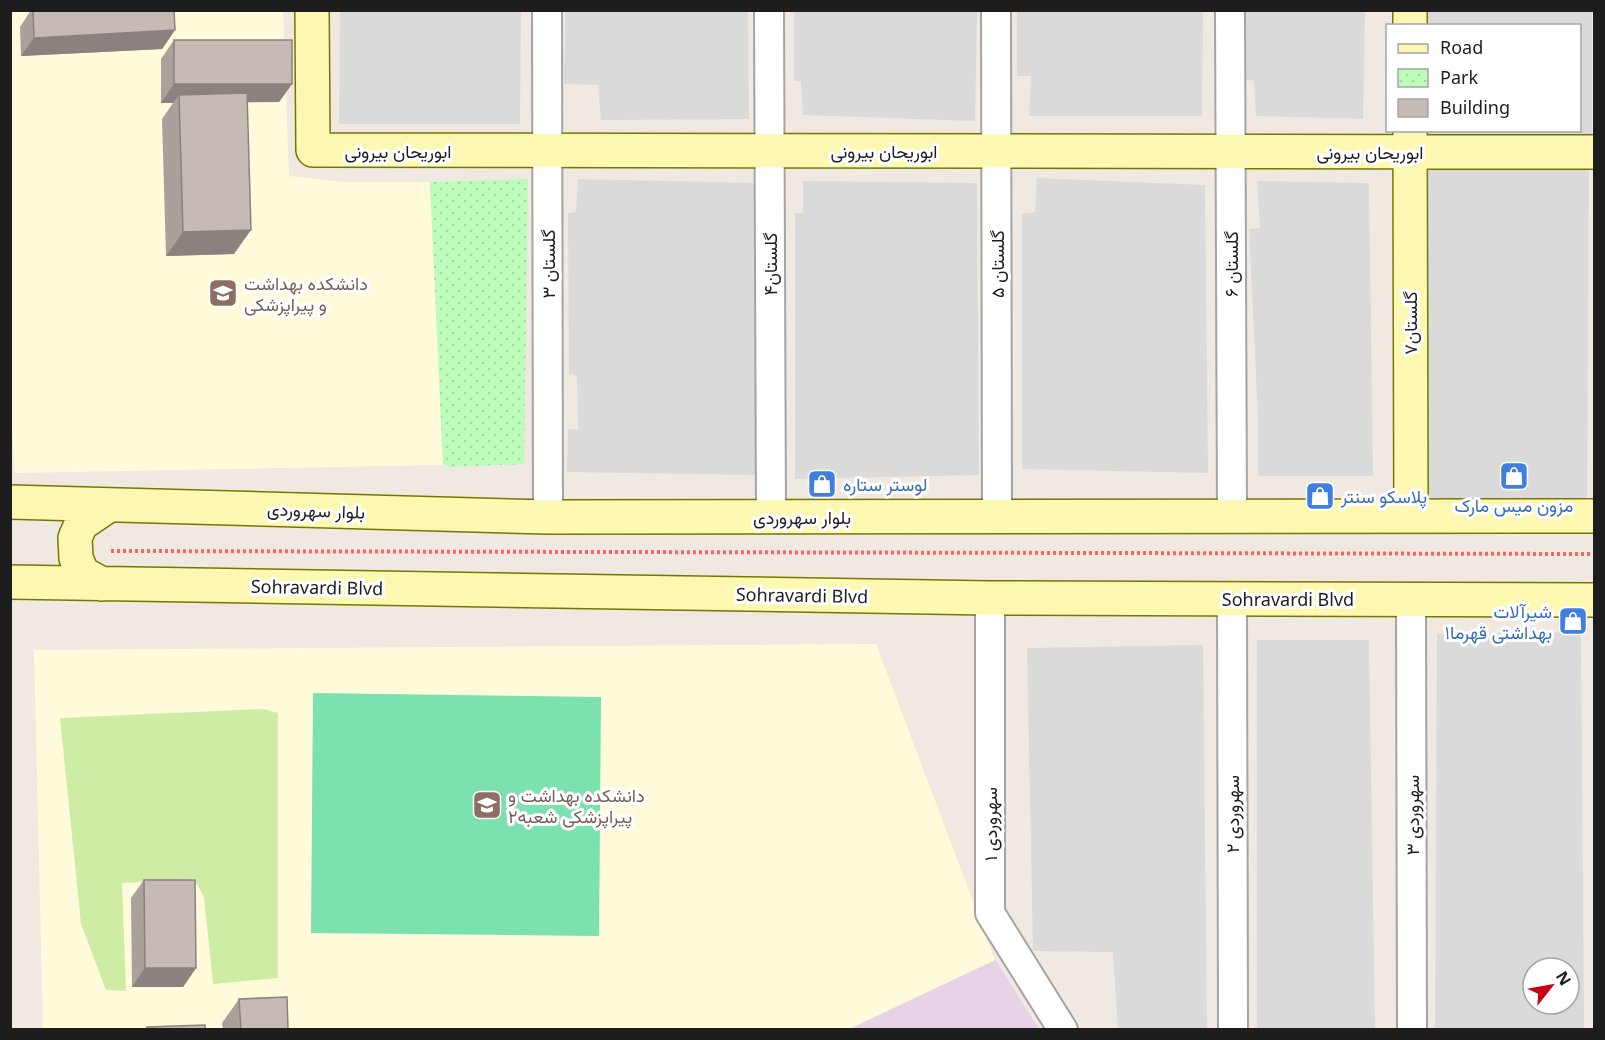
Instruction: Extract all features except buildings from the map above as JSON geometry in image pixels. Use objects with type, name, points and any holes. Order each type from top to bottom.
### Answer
[{"type":"main road","name":"ابوریحان بیرونی","points":[[312,10],[313,150],[1231,152],[1410,141],[1594,152]]},
{"type":"main road","name":"گلستان۷","points":[[1410,141],[1411,516]]},
{"type":"main road","name":"بلوار سهروردی","points":[[10,502],[548,517],[1594,516]]},
{"type":"main road","points":[[102,584],[82,573],[76,558],[75,538],[81,524],[109,505]]},
{"type":"main road","name":"Sohravardi Blvd","points":[[10,582],[990,598],[1594,600]]},
{"type":"street","name":"گلستان ۳","points":[[547,10],[548,517]]},
{"type":"street","name":"گلستان۴","points":[[769,10],[771,517]]},
{"type":"street","name":"گلستان ۵","points":[[996,10],[997,517]]},
{"type":"street","name":"گلستان ۶","points":[[1230,10],[1232,517]]},
{"type":"street","name":"سهروردی ۱","points":[[990,598],[990,913],[1063,1029]]},
{"type":"street","name":"سهروردی ۲","points":[[1232,599],[1233,1029]]},
{"type":"street","name":"سهروردی ۳","points":[[1411,600],[1412,1029]]},
{"type":"path","points":[[111,551],[1594,554]]},
{"type":"shaded area","name":"دانشکده بهداشت و پیراپزشکی","points":[[10,11],[283,11],[289,176],[344,182],[430,182],[443,465],[15,473],[10,404]]},
{"type":"shaded area","points":[[340,11],[521,11],[520,124],[339,124]]},
{"type":"shaded area","points":[[565,11],[748,11],[749,119],[601,120],[598,85],[564,84]]},
{"type":"shaded area","points":[[794,11],[977,11],[975,121],[803,115],[801,81],[794,81]]},
{"type":"shaded area","points":[[1017,11],[1203,11],[1202,116],[1029,116],[1031,76],[1017,76]]},
{"type":"shaded area","points":[[1246,11],[1365,11],[1363,119],[1256,116],[1254,81],[1245,79]]},
{"type":"shaded area","points":[[1419,11],[1592,11],[1592,144],[1417,143],[1417,132],[1581,132],[1581,24],[1419,24]]},
{"type":"shaded area","points":[[1421,161],[1589,162],[1587,502],[1424,503]]},
{"type":"shaded area","points":[[1037,178],[1205,185],[1208,473],[1022,469],[1022,214],[1035,212]]},
{"type":"shaded area","points":[[578,179],[754,183],[756,475],[567,472],[568,429],[578,430],[577,376],[569,374],[568,213],[576,212]]},
{"type":"shaded area","points":[[803,181],[977,183],[979,475],[795,479],[795,213],[803,213]]},
{"type":"shaded area","points":[[1257,181],[1369,183],[1373,476],[1258,476],[1258,418],[1249,229],[1260,228]]},
{"type":"shaded area","points":[[1581,632],[1584,1029],[1435,1029],[1437,634]]},
{"type":"shaded area","points":[[1257,640],[1369,640],[1375,1029],[1257,1029]]},
{"type":"shaded area","name":"دانشکده بهداشت و پیراپزشکى شعبه۲","points":[[876,644],[995,960],[848,1029],[43,1029],[34,650]]},
{"type":"shaded area","points":[[1203,645],[1207,1029],[1118,1029],[1113,952],[1033,951],[1027,648]]},
{"type":"shaded area","points":[[995,960],[1039,1029],[848,1030]]},
{"type":"green space","points":[[528,179],[524,464],[449,467],[443,464],[430,182]]},
{"type":"green space","points":[[313,693],[601,697],[599,936],[311,933]]},
{"type":"green space","points":[[263,709],[278,713],[278,978],[213,984],[204,897],[194,879],[122,883],[126,991],[106,990],[81,924],[60,718]]},
{"type":"place","name":"دانشکده بهداشت و پیراپزشکی","points":[[223,293]]},
{"type":"place","name":"مزون میس مارک","points":[[1514,476]]},
{"type":"place","name":"لوستر ستاره","points":[[822,484]]},
{"type":"place","name":"پلاسکو سنتر","points":[[1320,496]]},
{"type":"place","name":"شیرآلات بهداشتی قهرما۱","points":[[1573,621]]},
{"type":"place","name":"دانشکده بهداشت و پیراپزشکى شعبه۲","points":[[487,805]]}]
